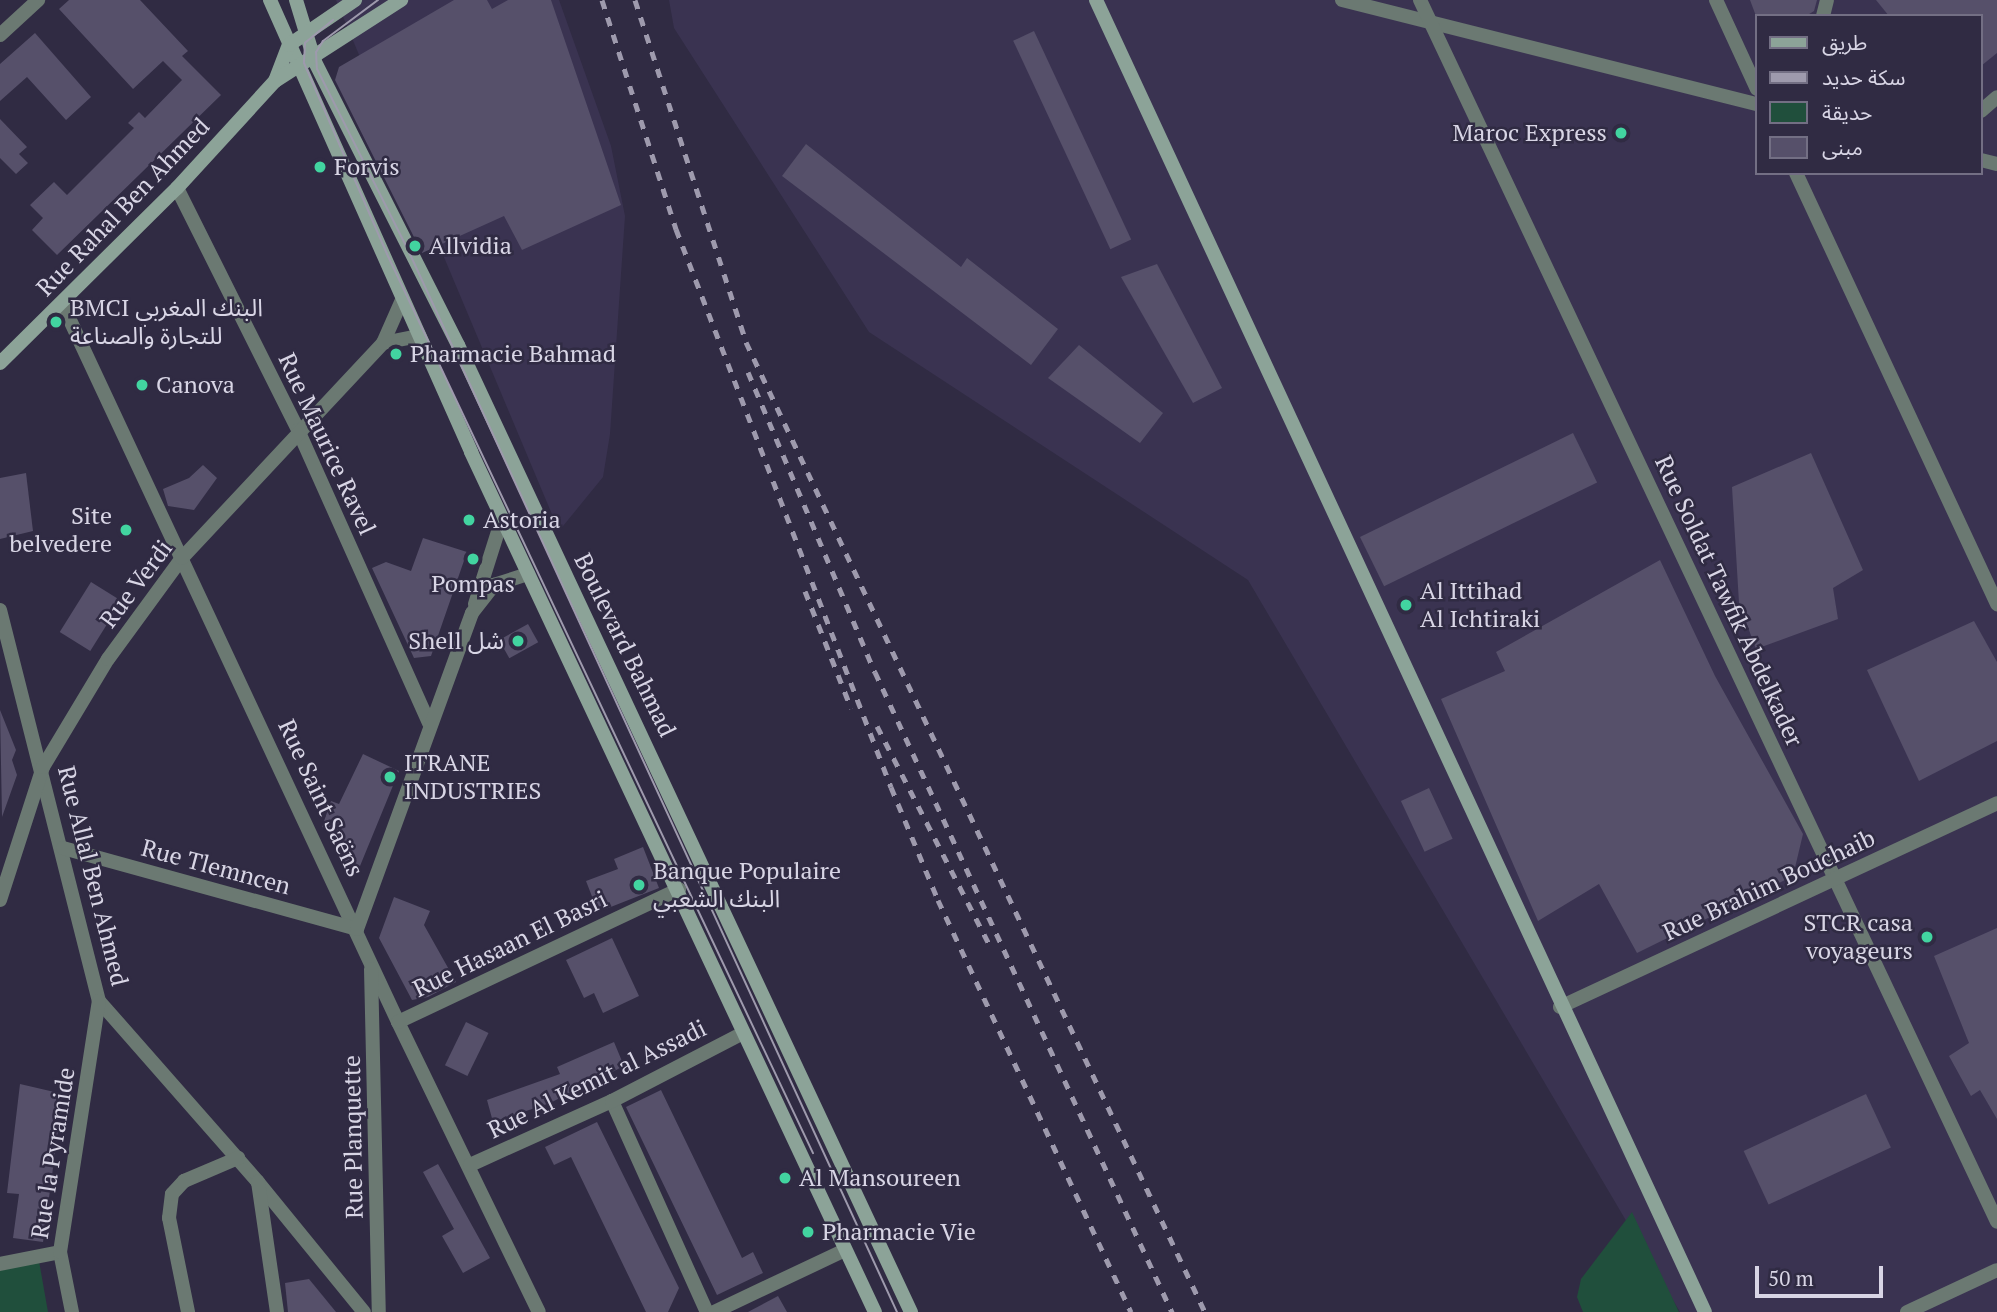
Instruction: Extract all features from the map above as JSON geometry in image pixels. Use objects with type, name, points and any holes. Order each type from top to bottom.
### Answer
[{"type":"main road","points":[[270,0],[298,68],[502,519],[679,889],[743,1033],[875,1312]]},
{"type":"main road","name":"Boulevard Bahmad","points":[[296,0],[313,54],[628,702],[911,1312]]},
{"type":"main road","points":[[275,81],[289,45],[307,30],[355,0]]},
{"type":"main road","points":[[275,81],[298,68],[313,54],[401,0]]},
{"type":"main road","points":[[1096,0],[1560,1007],[1704,1312]]},
{"type":"main road","name":"Rue Rahal Ben Ahmed","points":[[0,363],[177,188],[275,81]]},
{"type":"street","points":[[0,35],[38,0]]},
{"type":"street","points":[[1342,0],[1756,104]]},
{"type":"street","name":"Rue Soldat Tawfik Abdelkader","points":[[1420,0],[1997,1222]]},
{"type":"street","points":[[1716,0],[1756,87]]},
{"type":"street","points":[[1983,109],[1997,97]]},
{"type":"street","points":[[1797,175],[1997,604]]},
{"type":"street","name":"Rue Maurice Ravel","points":[[177,188],[298,430],[429,723]]},
{"type":"street","name":"Rue Verdi","points":[[0,900],[43,767],[108,659],[182,558],[298,430],[383,343],[402,300]]},
{"type":"street","name":"Rue Saint Saëns","points":[[62,303],[357,929],[398,1022],[470,1165],[539,1312]]},
{"type":"street","points":[[383,343],[419,336]]},
{"type":"street","points":[[357,929],[429,723],[472,613],[502,519]]},
{"type":"street","points":[[472,613],[499,581],[528,574]]},
{"type":"street","name":"Rue Allal Ben Ahmed","points":[[0,610],[43,767],[99,1001],[238,1158],[364,1312]]},
{"type":"street","name":"Rue Brahim Bouchaib","points":[[1560,1007],[1997,803]]},
{"type":"street","name":"Rue Tlemncen","points":[[63,848],[357,929]]},
{"type":"street","name":"Rue Hasaan El Basri","points":[[398,1022],[679,889]]},
{"type":"street","name":"Rue Planquette","points":[[371,961],[379,1312]]},
{"type":"street","name":"Rue la Pyramide","points":[[72,1312],[60,1252],[99,1001]]},
{"type":"street","name":"Rue Al Kemit al Assadi","points":[[470,1165],[612,1101],[743,1033]]},
{"type":"street","points":[[612,1101],[707,1312]]},
{"type":"street","points":[[188,1312],[169,1218],[172,1194],[184,1181],[238,1158]]},
{"type":"street","points":[[257,1181],[278,1312]]},
{"type":"street","points":[[714,1312],[845,1250]]},
{"type":"street","points":[[0,1264],[60,1252]]},
{"type":"street","points":[[1907,1312],[1997,1270]]},
{"type":"shaded area","points":[[336,0],[559,0],[611,146],[625,216],[610,434],[603,477],[559,531]]},
{"type":"shaded area","points":[[669,0],[1997,0],[1997,1312],[1680,1312],[1248,580],[869,332],[674,28]]},
{"type":"green space","points":[[1632,1212],[1679,1312],[1583,1312],[1577,1297],[1581,1279]]},
{"type":"green space","points":[[39,1261],[48,1312],[0,1312],[0,1269]]},
{"type":"building","points":[[69,0],[140,0],[188,51],[182,56],[221,95],[57,255],[32,230],[43,218],[30,205],[54,182],[67,195],[134,128],[128,123],[139,112],[145,118],[182,80],[163,61],[133,89],[59,9]]},
{"type":"building","points":[[454,0],[487,0],[492,9],[508,0],[551,0],[621,205],[522,250],[504,216],[422,253],[335,80],[339,67]]},
{"type":"building","points":[[1750,0],[1817,0],[1814,11],[1809,14],[1756,16]]},
{"type":"building","points":[[1876,0],[1997,0],[1997,53],[1983,64],[1983,14],[1887,14]]},
{"type":"building","points":[[1034,31],[1131,239],[1110,249],[1013,41]]},
{"type":"building","points":[[35,33],[91,97],[66,120],[27,77],[0,101],[0,64]]},
{"type":"building","points":[[0,119],[27,147],[19,154],[28,163],[16,174],[0,158]]},
{"type":"building","points":[[806,144],[961,267],[967,258],[1058,329],[1031,365],[782,176]]},
{"type":"building","points":[[1157,264],[1222,388],[1193,403],[1121,277]]},
{"type":"building","points":[[1079,345],[1163,413],[1140,443],[1048,378]]},
{"type":"building","points":[[1573,433],[1597,482],[1384,586],[1360,537]]},
{"type":"building","points":[[1811,453],[1863,570],[1833,588],[1838,619],[1756,649],[1739,603],[1732,487]]},
{"type":"building","points":[[203,465],[217,478],[194,510],[168,506],[163,489],[189,478]]},
{"type":"building","points":[[26,473],[33,531],[0,539],[0,478]]},
{"type":"building","points":[[423,538],[467,552],[431,656],[414,658],[372,568],[386,562],[411,571]]},
{"type":"building","points":[[1660,560],[1715,676],[1803,834],[1793,876],[1637,953],[1599,884],[1538,921],[1441,699],[1505,671],[1496,652]]},
{"type":"building","points":[[91,582],[122,601],[90,651],[60,632]]},
{"type":"building","points":[[1974,621],[1997,662],[1997,741],[1919,781],[1867,670]]},
{"type":"building","name":"Shell شل","points":[[528,624],[538,642],[509,658],[499,640]]},
{"type":"building","points":[[0,710],[16,750],[12,760],[17,775],[2,817]]},
{"type":"building","points":[[363,754],[399,771],[360,866],[343,861],[347,849],[332,844],[336,831],[322,827],[331,801],[339,804]]},
{"type":"building","points":[[1429,788],[1453,839],[1425,852],[1401,801]]},
{"type":"building","points":[[643,847],[659,888],[598,912],[586,881],[618,869],[614,859]]},
{"type":"building","points":[[394,897],[430,911],[424,925],[456,982],[428,997],[412,1000],[379,938]]},
{"type":"building","points":[[1997,928],[1997,1119],[1980,1090],[1971,1096],[1949,1056],[1969,1043],[1934,956]]},
{"type":"building","points":[[612,938],[639,996],[603,1013],[594,993],[584,998],[566,960]]},
{"type":"building","points":[[466,1022],[488,1033],[467,1076],[445,1065]]},
{"type":"building","points":[[614,1042],[624,1066],[550,1103],[493,1122],[487,1100],[560,1074],[557,1067]]},
{"type":"building","points":[[20,1084],[63,1094],[43,1242],[13,1238],[19,1194],[7,1193]]},
{"type":"building","points":[[661,1090],[742,1258],[753,1252],[763,1273],[717,1295],[626,1107]]},
{"type":"building","points":[[1866,1094],[1891,1147],[1769,1205],[1744,1151]]},
{"type":"building","points":[[597,1122],[679,1288],[668,1312],[646,1312],[571,1157],[554,1165],[545,1147]]},
{"type":"building","points":[[438,1164],[490,1258],[463,1273],[442,1236],[454,1229],[423,1172]]},
{"type":"building","points":[[309,1279],[336,1312],[288,1312],[285,1283]]},
{"type":"building","points":[[778,1296],[787,1312],[748,1312]]},
{"type":"tram line","points":[[378,0],[323,41],[316,52],[317,69],[409,252],[897,1312]]},
{"type":"tram line","points":[[333,20],[305,43],[304,63],[387,254],[813,1153]]},
{"type":"railway","points":[[602,0],[676,229],[891,787],[938,900],[1131,1312]]},
{"type":"railway","points":[[635,0],[746,342],[1205,1312]]},
{"type":"railway","points":[[748,372],[875,672],[1172,1312]]},
{"type":"railway","points":[[805,591],[851,708]]},
{"type":"railway","points":[[877,726],[989,944]]},
{"type":"place","name":"Maroc Express","points":[[1621,133]]},
{"type":"place","name":"Forvis","points":[[320,167]]},
{"type":"place","name":"Allvidia","points":[[415,246]]},
{"type":"place","name":"BMCI البنك المغربي للتجارة والصناعة","points":[[56,322]]},
{"type":"place","name":"Pharmacie Bahmad","points":[[396,354]]},
{"type":"place","name":"Canova","points":[[142,385]]},
{"type":"place","name":"Astoria","points":[[469,520]]},
{"type":"place","name":"Site belvedere","points":[[126,530]]},
{"type":"place","name":"Pompas","points":[[473,559]]},
{"type":"place","name":"Al Ittihad Al Ichtiraki","points":[[1406,605]]},
{"type":"place","name":"Shell شل","points":[[518,641]]},
{"type":"place","name":"ITRANE INDUSTRIES","points":[[390,777]]},
{"type":"place","name":"Banque Populaire البنك الشعبي","points":[[639,885]]},
{"type":"place","name":"STCR casa voyageurs","points":[[1927,937]]},
{"type":"place","name":"Al Mansoureen","points":[[785,1178]]},
{"type":"place","name":"Pharmacie Vie","points":[[808,1232]]}]
